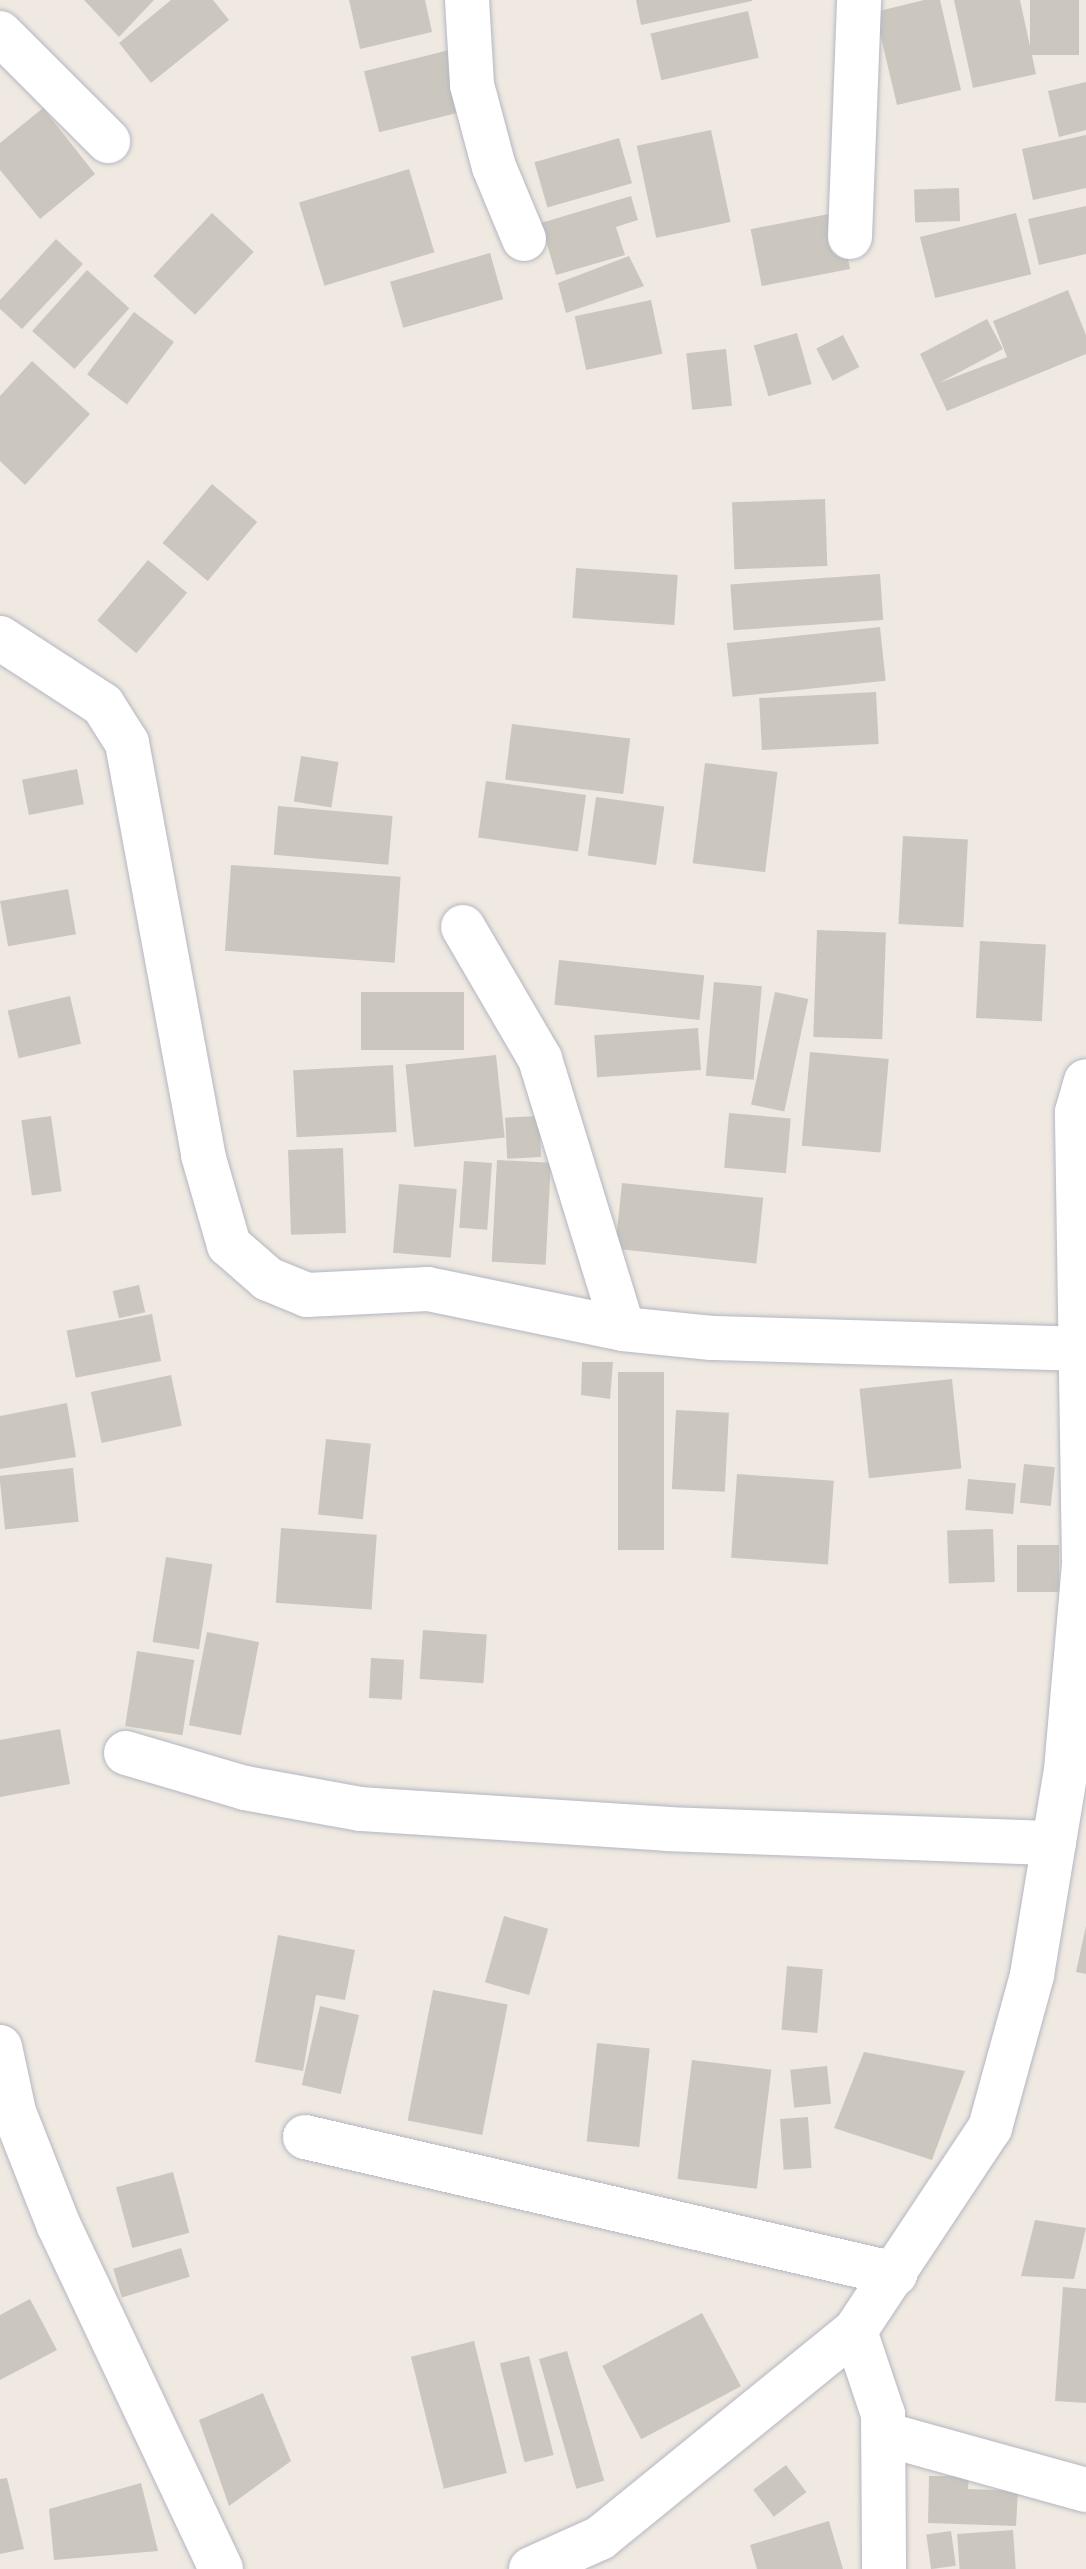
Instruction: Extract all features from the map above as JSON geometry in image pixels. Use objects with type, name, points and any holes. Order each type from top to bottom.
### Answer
[{"type":"street","points":[[467,0],[472,85],[494,167],[524,239]]},
{"type":"street","points":[[850,237],[867,2]]},
{"type":"street","points":[[0,33],[108,141]]},
{"type":"street","points":[[0,638],[103,705],[127,743],[203,1155],[229,1245],[268,1279],[307,1295],[428,1289],[623,1329],[712,1338],[1080,1349]]},
{"type":"street","points":[[463,927],[540,1059],[623,1329]]},
{"type":"street","points":[[531,2569],[600,2538],[855,2331],[990,2128],[1032,1975],[1066,1826],[1084,1564],[1077,1112],[1086,1081]]},
{"type":"street","points":[[126,1753],[245,1788],[361,1809],[667,1829],[1066,1826]]},
{"type":"street","points":[[0,2047],[14,2112],[59,2226],[221,2569]]},
{"type":"street","points":[[305,2137],[895,2274]]},
{"type":"street","points":[[855,2331],[883,2414],[884,2569]]},
{"type":"street","points":[[884,2434],[1086,2490]]},
{"type":"building","points":[[84,0],[154,0],[119,37]]},
{"type":"building","points":[[171,0],[213,0],[229,20],[151,83],[119,43]]},
{"type":"building","points":[[349,0],[425,0],[432,32],[360,49]]},
{"type":"building","points":[[636,0],[752,0],[752,1],[641,25]]},
{"type":"building","points":[[924,0],[940,0],[961,90],[897,105],[875,12]]},
{"type":"building","points":[[954,0],[1020,0],[1036,74],[973,88]]},
{"type":"building","points":[[1030,0],[1079,0],[1079,55],[1030,55]]},
{"type":"building","points":[[748,11],[759,58],[661,80],[651,33]]},
{"type":"building","points":[[461,47],[476,108],[379,132],[364,71]]},
{"type":"building","points":[[1086,82],[1086,130],[1059,137],[1048,91]]},
{"type":"building","points":[[43,108],[95,174],[40,219],[0,170],[0,143]]},
{"type":"building","points":[[711,130],[731,222],[656,238],[637,146]]},
{"type":"building","points":[[1086,135],[1086,188],[1033,200],[1022,149]]},
{"type":"building","points":[[619,138],[632,183],[547,207],[534,162]]},
{"type":"building","points":[[409,169],[434,252],[324,286],[299,203]]},
{"type":"building","points":[[959,188],[960,221],[915,223],[914,190]]},
{"type":"building","points":[[631,196],[638,220],[616,227],[625,255],[556,275],[541,223]]},
{"type":"building","points":[[1086,206],[1086,254],[1039,265],[1028,219]]},
{"type":"building","points":[[839,212],[850,269],[762,286],[751,229]]},
{"type":"building","points":[[212,213],[254,252],[195,315],[153,276]]},
{"type":"building","points":[[1016,213],[1031,274],[935,298],[920,237]]},
{"type":"building","points":[[56,239],[83,264],[22,329],[0,309],[0,300]]},
{"type":"building","points":[[490,253],[503,299],[403,328],[390,282]]},
{"type":"building","points":[[629,256],[644,286],[566,313],[558,283]]},
{"type":"building","points":[[87,270],[129,308],[74,369],[32,331]]},
{"type":"building","points":[[1068,290],[1086,335],[1086,354],[947,411],[920,354],[987,319],[1003,349],[939,383],[1007,357],[993,321]]},
{"type":"building","points":[[651,300],[662,354],[586,370],[575,316]]},
{"type":"building","points":[[134,312],[174,342],[127,404],[87,374]]},
{"type":"building","points":[[797,333],[812,384],[768,396],[754,345]]},
{"type":"building","points":[[843,335],[859,367],[833,381],[816,349]]},
{"type":"building","points":[[726,349],[732,406],[692,410],[686,353]]},
{"type":"building","points":[[32,361],[90,414],[25,485],[0,461],[0,396]]},
{"type":"building","points":[[212,484],[257,522],[208,581],[163,543]]},
{"type":"building","points":[[825,499],[827,566],[734,569],[732,502]]},
{"type":"building","points":[[148,560],[187,593],[136,653],[97,621]]},
{"type":"building","points":[[576,568],[678,575],[674,625],[573,618]]},
{"type":"building","points":[[880,574],[883,620],[734,630],[730,584]]},
{"type":"building","points":[[880,627],[886,681],[732,697],[727,643]]},
{"type":"building","points":[[876,692],[879,744],[762,750],[759,698]]},
{"type":"building","points":[[512,724],[630,739],[623,794],[505,780]]},
{"type":"building","points":[[301,756],[339,762],[331,807],[294,801]]},
{"type":"building","points":[[705,763],[777,772],[765,872],[693,863]]},
{"type":"building","points":[[77,769],[84,804],[29,815],[22,780]]},
{"type":"building","points":[[486,781],[586,795],[578,852],[478,837]]},
{"type":"building","points":[[596,797],[664,807],[656,865],[588,855]]},
{"type":"building","points":[[278,806],[393,816],[388,865],[274,855]]},
{"type":"building","points":[[903,836],[968,839],[963,927],[898,924]]},
{"type":"building","points":[[231,865],[401,877],[395,963],[225,951]]},
{"type":"building","points":[[68,889],[76,934],[8,946],[0,901]]},
{"type":"building","points":[[817,930],[886,932],[882,1039],[813,1037]]},
{"type":"building","points":[[980,941],[1046,944],[1042,1021],[976,1018]]},
{"type":"building","points":[[559,960],[704,975],[699,1020],[554,1005]]},
{"type":"building","points":[[714,982],[762,986],[754,1080],[706,1076]]},
{"type":"building","points":[[361,992],[464,992],[464,1050],[361,1050]]},
{"type":"building","points":[[775,992],[808,999],[784,1112],[751,1104]]},
{"type":"building","points":[[70,996],[81,1044],[19,1058],[8,1010]]},
{"type":"building","points":[[698,1028],[701,1070],[597,1077],[594,1035]]},
{"type":"building","points":[[810,1052],[889,1059],[881,1153],[802,1146]]},
{"type":"building","points":[[496,1055],[505,1138],[414,1147],[405,1065]]},
{"type":"building","points":[[393,1065],[397,1132],[297,1137],[293,1070]]},
{"type":"building","points":[[729,1113],[791,1118],[786,1173],[724,1168]]},
{"type":"building","points":[[51,1116],[62,1191],[32,1195],[21,1120]]},
{"type":"building","points":[[539,1116],[541,1157],[507,1159],[505,1118]]},
{"type":"building","points":[[343,1148],[346,1233],[291,1235],[288,1150]]},
{"type":"building","points":[[497,1160],[551,1163],[546,1265],[492,1262]]},
{"type":"building","points":[[464,1161],[492,1163],[487,1230],[459,1228]]},
{"type":"building","points":[[622,1183],[763,1198],[756,1263],[615,1249]]},
{"type":"building","points":[[399,1184],[457,1189],[451,1258],[393,1253]]},
{"type":"building","points":[[139,1285],[145,1312],[119,1318],[113,1291]]},
{"type":"building","points":[[152,1314],[161,1361],[76,1378],[67,1331]]},
{"type":"building","points":[[582,1362],[613,1362],[610,1399],[581,1395]]},
{"type":"building","points":[[618,1372],[664,1372],[664,1550],[618,1550]]},
{"type":"building","points":[[171,1375],[182,1426],[102,1443],[91,1392]]},
{"type":"building","points":[[952,1379],[961,1469],[869,1478],[860,1389]]},
{"type":"building","points":[[67,1403],[76,1457],[0,1469],[0,1416]]},
{"type":"building","points":[[676,1410],[729,1413],[725,1492],[672,1489]]},
{"type":"building","points":[[326,1439],[371,1444],[363,1519],[318,1515]]},
{"type":"building","points":[[1024,1464],[1055,1467],[1051,1506],[1020,1503]]},
{"type":"building","points":[[73,1468],[79,1522],[5,1529],[0,1476]]},
{"type":"building","points":[[737,1474],[834,1481],[828,1565],[731,1558]]},
{"type":"building","points":[[968,1479],[1016,1483],[1013,1514],[965,1510]]},
{"type":"building","points":[[281,1528],[377,1535],[372,1610],[276,1603]]},
{"type":"building","points":[[993,1529],[995,1582],[949,1584],[947,1531]]},
{"type":"building","points":[[1017,1545],[1059,1545],[1059,1592],[1017,1592]]},
{"type":"building","points":[[166,1557],[212,1564],[199,1649],[153,1642]]},
{"type":"building","points":[[423,1630],[487,1634],[483,1683],[420,1679]]},
{"type":"building","points":[[207,1632],[259,1642],[241,1735],[189,1725]]},
{"type":"building","points":[[137,1651],[194,1660],[182,1735],[125,1726]]},
{"type":"building","points":[[371,1658],[404,1660],[402,1700],[369,1698]]},
{"type":"building","points":[[60,1729],[70,1784],[0,1797],[0,1740]]},
{"type":"building","points":[[504,1916],[548,1929],[529,1995],[485,1982]]},
{"type":"building","points":[[1086,1926],[1086,1974],[1076,1972]]},
{"type":"building","points":[[278,1935],[355,1950],[345,2000],[316,1995],[303,2071],[255,2062]]},
{"type":"building","points":[[787,1966],[823,1969],[817,2033],[781,2030]]},
{"type":"building","points":[[433,1990],[508,2005],[482,2135],[408,2121]]},
{"type":"building","points":[[320,2006],[359,2015],[341,2094],[302,2085]]},
{"type":"building","points":[[597,2043],[650,2049],[639,2147],[587,2141]]},
{"type":"building","points":[[864,2052],[965,2071],[932,2160],[834,2128]]},
{"type":"building","points":[[692,2060],[771,2070],[757,2189],[677,2179]]},
{"type":"building","points":[[827,2066],[831,2104],[794,2108],[790,2070]]},
{"type":"building","points":[[808,2117],[812,2168],[784,2170],[780,2119]]},
{"type":"building","points":[[173,2172],[189,2233],[132,2248],[116,2187]]},
{"type":"building","points":[[1035,2220],[1086,2228],[1074,2279],[1021,2276]]},
{"type":"building","points":[[181,2248],[190,2277],[122,2297],[113,2269]]},
{"type":"building","points":[[1063,2287],[1086,2289],[1086,2403],[1055,2401]]},
{"type":"building","points":[[30,2299],[57,2350],[0,2380],[0,2315]]},
{"type":"building","points":[[702,2313],[741,2386],[641,2439],[602,2366]]},
{"type":"building","points":[[474,2341],[507,2473],[444,2489],[411,2357]]},
{"type":"building","points":[[567,2351],[604,2481],[576,2489],[539,2359]]},
{"type":"building","points":[[529,2356],[554,2455],[525,2462],[500,2363]]},
{"type":"building","points":[[263,2393],[291,2461],[229,2506],[199,2420]]},
{"type":"building","points":[[786,2465],[806,2492],[774,2517],[753,2490]]},
{"type":"building","points":[[929,2476],[969,2476],[968,2489],[1018,2491],[1016,2526],[928,2523]]},
{"type":"building","points":[[7,2478],[24,2549],[0,2554],[0,2479]]},
{"type":"building","points":[[141,2483],[158,2551],[54,2560],[49,2509]]},
{"type":"building","points":[[829,2521],[843,2569],[757,2569],[750,2545]]},
{"type":"building","points":[[1013,2530],[1016,2569],[960,2569],[957,2534]]},
{"type":"building","points":[[951,2531],[956,2566],[931,2569],[926,2534]]}]
